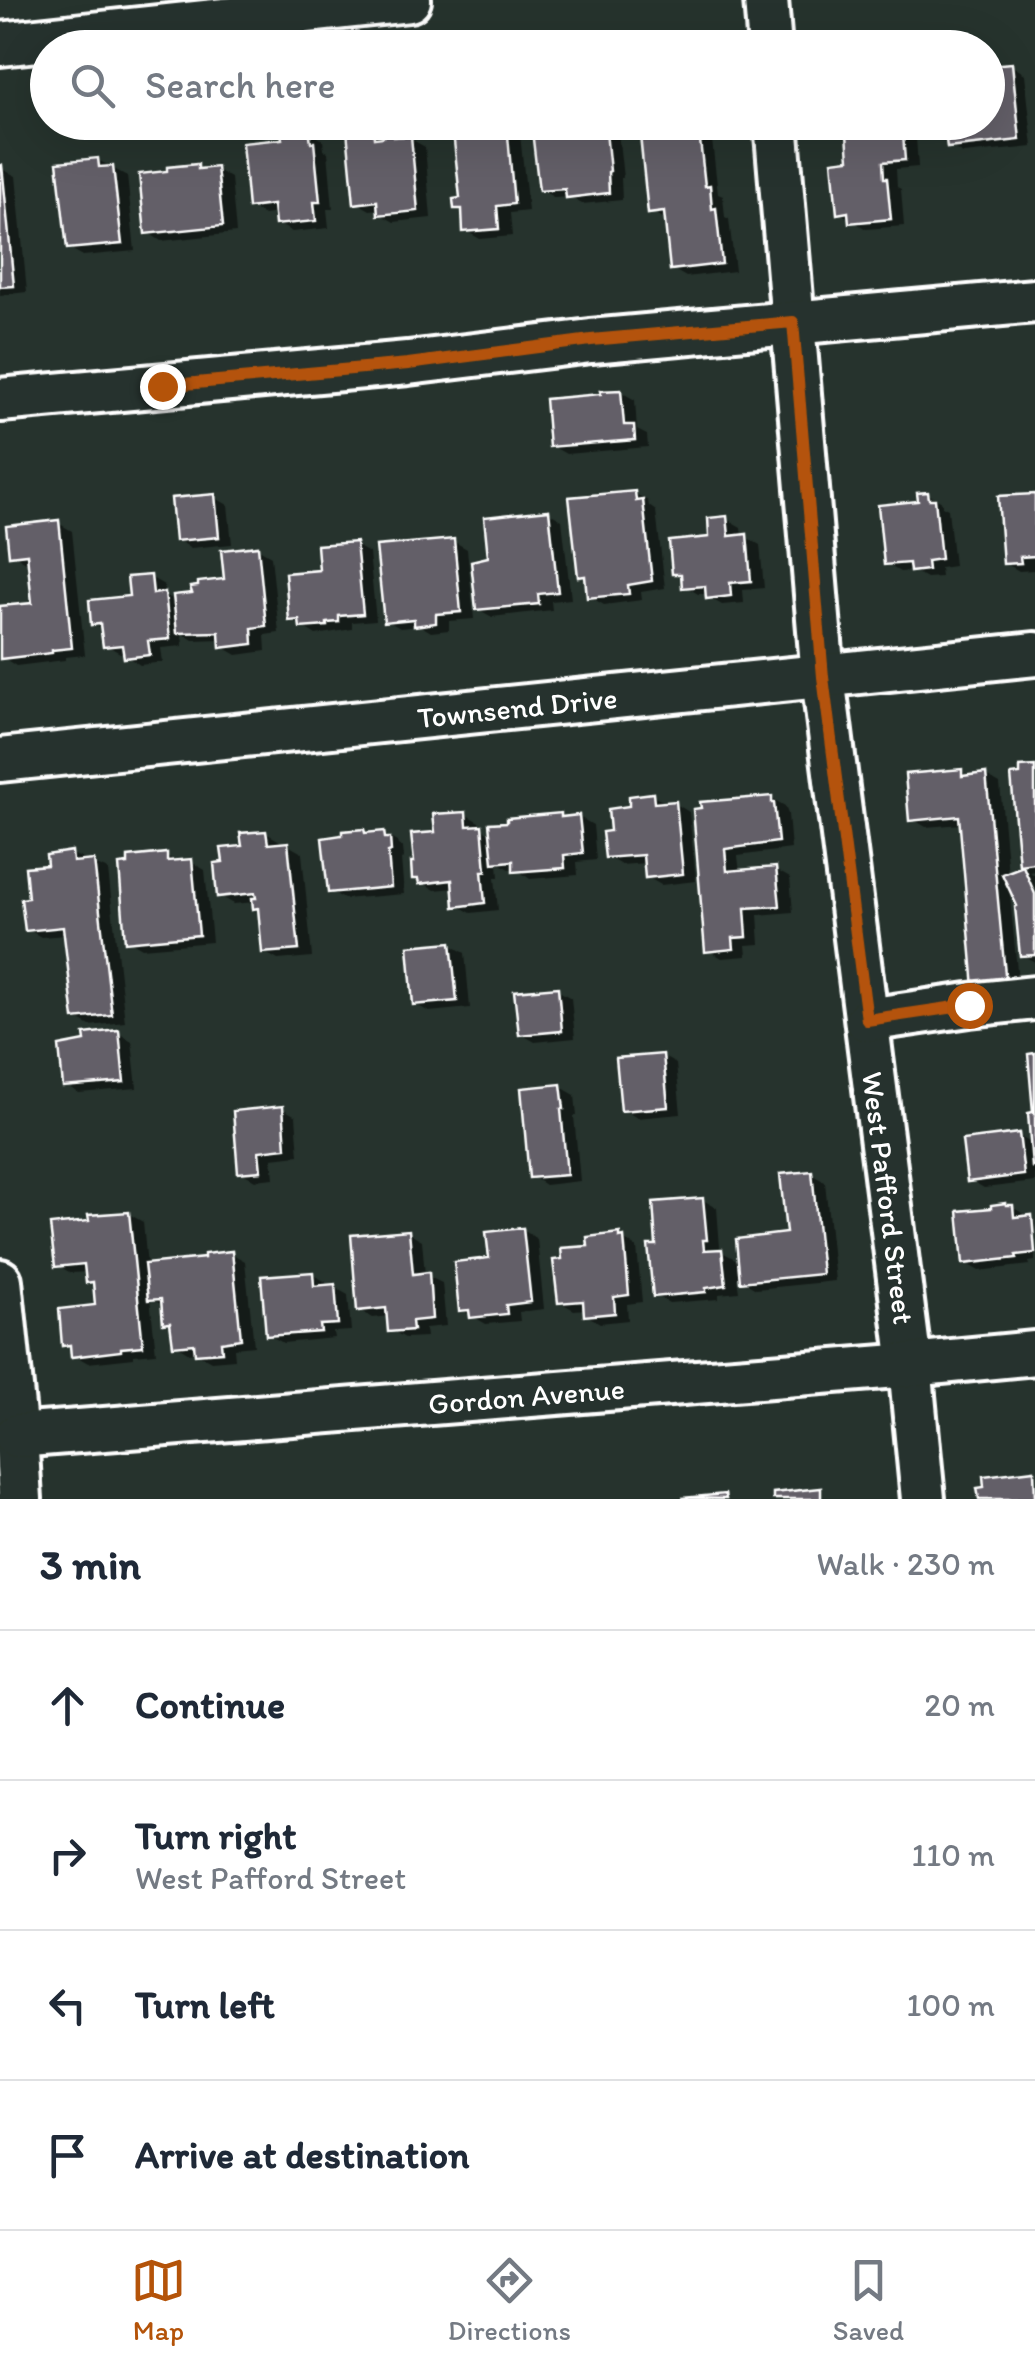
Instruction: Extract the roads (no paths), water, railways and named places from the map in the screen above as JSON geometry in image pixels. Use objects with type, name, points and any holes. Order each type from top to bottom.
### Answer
[{"type":"street","points":[[130,30],[409,0]]},
{"type":"street","points":[[766,0],[768,30]]},
{"type":"street","points":[[0,44],[30,41]]},
{"type":"street","name":"West Pafford Street","points":[[778,140],[823,677],[924,1499]]},
{"type":"street","points":[[0,400],[408,364],[591,340],[1035,301]]},
{"type":"street","name":"Townsend Drive","points":[[0,760],[1035,654]]},
{"type":"street","points":[[867,1020],[1035,998]]},
{"type":"street","points":[[0,1281],[20,1499]]},
{"type":"street","name":"Gordon Avenue","points":[[16,1436],[1035,1353]]}]
